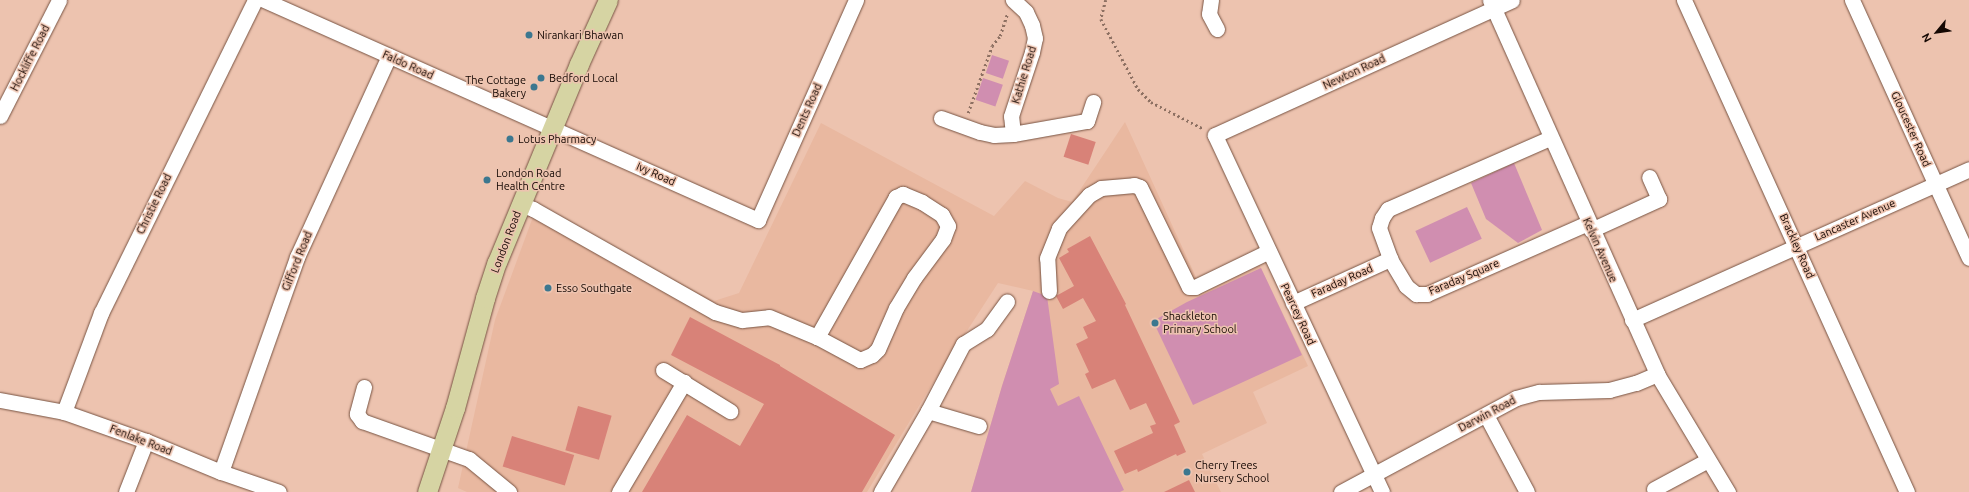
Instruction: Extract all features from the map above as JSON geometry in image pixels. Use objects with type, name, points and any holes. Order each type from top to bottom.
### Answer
[{"type":"main road","name":"London Road","points":[[427,492],[454,408],[485,298],[520,204],[608,0]]},
{"type":"street","name":"Hockliffe Road","points":[[0,116],[59,0]]},
{"type":"street","name":"Christie Road","points":[[64,412],[102,313],[255,0]]},
{"type":"street","name":"Faldo Road","points":[[264,0],[553,128]]},
{"type":"street","name":"Dents Road","points":[[758,220],[856,0]]},
{"type":"street","points":[[1210,0],[1209,14],[1217,29]]},
{"type":"street","name":"Newton Road","points":[[1215,135],[1492,4],[1512,0]]},
{"type":"street","name":"Brackley Road","points":[[1684,0],[1907,492]]},
{"type":"street","name":"Gloucester Road","points":[[1852,0],[1969,258]]},
{"type":"street","name":"Kathie Road","points":[[1011,4],[1026,12],[1032,25],[1035,38],[1032,52],[1011,116],[1013,134]]},
{"type":"street","name":"Kelvin Avenue","points":[[1492,4],[1550,138],[1657,374],[1728,492]]},
{"type":"street","name":"Gifford Road","points":[[221,472],[297,257],[389,56]]},
{"type":"street","points":[[941,118],[994,135],[1013,134],[1087,121],[1093,102]]},
{"type":"street","name":"Ivy Road","points":[[553,128],[758,220]]},
{"type":"street","name":"Pearcey Road","points":[[1215,135],[1382,492]]},
{"type":"street","name":"Faraday Square","points":[[1550,138],[1388,209],[1382,218],[1379,228],[1390,259],[1406,286],[1416,294],[1427,294],[1659,199],[1649,177]]},
{"type":"street","name":"Lancaster Avenue","points":[[1632,320],[1969,169]]},
{"type":"street","points":[[1049,291],[1047,258],[1059,228],[1089,195],[1101,188],[1134,185],[1140,187],[1189,287],[1195,287],[1269,251]]},
{"type":"street","points":[[520,204],[554,220],[715,312],[742,320],[769,316],[817,337],[860,360],[872,355],[878,349],[896,308],[914,278],[943,239],[948,226],[942,215],[922,202],[903,194],[896,197],[817,337]]},
{"type":"street","name":"Faraday Road","points":[[1293,303],[1390,259]]},
{"type":"street","points":[[881,492],[928,411],[963,344],[987,329],[1007,302]]},
{"type":"street","points":[[663,370],[730,411]]},
{"type":"street","name":"Darwin Road","points":[[1341,492],[1516,398],[1540,392],[1609,390],[1636,383],[1657,374]]},
{"type":"street","points":[[619,492],[684,382]]},
{"type":"street","points":[[364,386],[357,414],[362,421],[469,459],[509,492]]},
{"type":"street","name":"Fenlake Road","points":[[0,400],[64,412],[146,441],[221,472],[279,492]]},
{"type":"street","points":[[928,411],[979,426]]},
{"type":"street","points":[[1486,415],[1527,492]]},
{"type":"street","points":[[126,492],[146,441]]},
{"type":"street","points":[[1654,489],[1708,460]]},
{"type":"path","points":[[1106,0],[1101,19],[1138,89],[1151,102],[1215,135]]},
{"type":"path","points":[[963,126],[992,46],[1000,36],[1011,4]]},
{"type":"shaded area","points":[[992,55],[1009,61],[1003,79],[986,73]]},
{"type":"shaded area","points":[[983,78],[1003,85],[995,107],[976,100]]},
{"type":"shaded area","points":[[1125,122],[1200,286],[1257,260],[1308,366],[1253,392],[1267,423],[1202,454],[1221,492],[971,492],[1002,386],[1033,291],[998,283],[928,391],[867,492],[467,492],[458,488],[495,320],[537,206],[714,301],[739,293],[821,123],[994,216],[1025,181],[1058,198],[1072,202]]},
{"type":"shaded area","points":[[1514,163],[1542,230],[1518,243],[1486,219],[1471,183]]},
{"type":"shaded area","points":[[1467,207],[1482,239],[1430,263],[1415,231]]},
{"type":"shaded area","points":[[1261,268],[1302,355],[1193,405],[1153,321],[1187,302]]},
{"type":"shaded area","points":[[1033,291],[1047,296],[1059,384],[1050,389],[1058,406],[1079,396],[1124,490],[1120,492],[971,492],[1002,386]]},
{"type":"building","points":[[1071,134],[1096,142],[1088,165],[1064,157]]},
{"type":"building","points":[[1090,236],[1126,304],[1125,305],[1180,422],[1174,425],[1186,452],[1177,456],[1176,454],[1138,472],[1137,469],[1125,474],[1114,451],[1153,433],[1150,426],[1156,424],[1146,403],[1130,410],[1115,379],[1092,389],[1085,374],[1089,372],[1076,344],[1088,338],[1083,327],[1096,321],[1083,298],[1063,309],[1056,296],[1074,286],[1059,258],[1069,252],[1067,249]]},
{"type":"building","points":[[690,317],[780,365],[895,435],[862,492],[642,492],[687,415],[740,446],[764,404],[671,355]]},
{"type":"building","points":[[578,406],[612,416],[599,460],[565,450]]},
{"type":"building","points":[[512,436],[574,455],[565,486],[503,467]]},
{"type":"building","points":[[1189,480],[1195,492],[1164,492]]},
{"type":"place","name":"Nirankari Bhawan","points":[[529,35]]},
{"type":"place","name":"Bedford Local","points":[[541,78]]},
{"type":"place","name":"The Cottage Bakery","points":[[534,87]]},
{"type":"place","name":"Lotus Pharmacy","points":[[510,139]]},
{"type":"place","name":"London Road Health Centre","points":[[487,180]]},
{"type":"place","name":"Esso Southgate","points":[[548,288]]},
{"type":"place","name":"Shackleton Primary School","points":[[1155,323]]},
{"type":"place","name":"Cherry Trees Nursery School","points":[[1187,472]]}]
